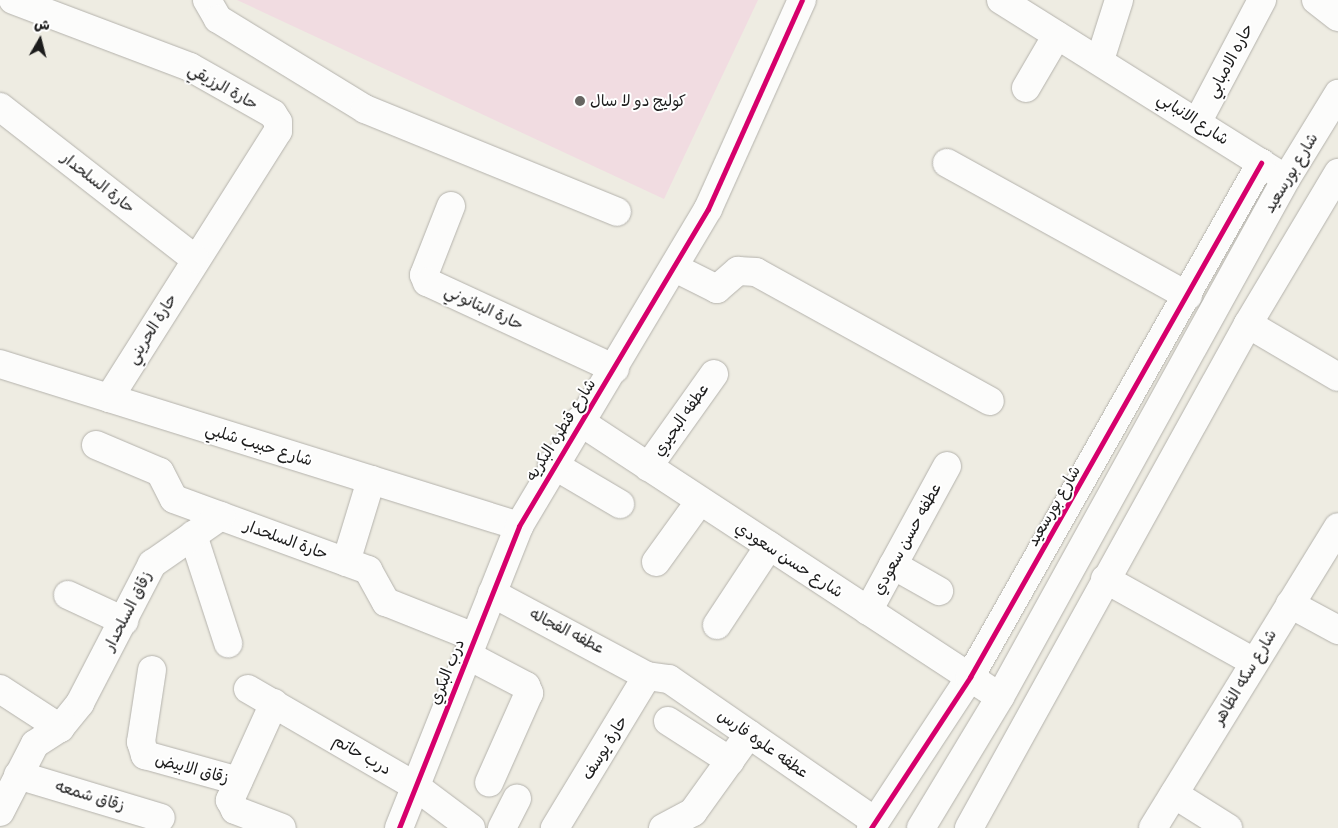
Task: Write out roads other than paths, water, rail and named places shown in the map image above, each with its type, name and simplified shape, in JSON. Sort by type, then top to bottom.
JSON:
[{"type":"street","name":"حارة الرزيقي","points":[[13,0],[190,67],[273,114],[278,131],[195,259]]},
{"type":"street","points":[[207,0],[218,19],[364,109],[617,212]]},
{"type":"street","name":"شارع قنطره البكريه","points":[[518,526],[552,464],[614,369],[708,209],[802,0]]},
{"type":"street","name":"شارع الانبابي","points":[[1001,0],[1100,60],[1286,179]]},
{"type":"street","points":[[1100,60],[1119,0]]},
{"type":"street","name":"حاره الامبابي","points":[[1198,122],[1262,0]]},
{"type":"street","points":[[1316,0],[1338,17]]},
{"type":"street","points":[[1026,88],[1058,35]]},
{"type":"street","name":"شارع بورسعيد","points":[[922,828],[1000,697],[1286,179],[1338,94]]},
{"type":"street","name":"حارة السلحدار","points":[[0,107],[195,259]]},
{"type":"street","name":"شارع بورسعيد","points":[[873,825],[970,677],[1188,296],[1261,162]]},
{"type":"street","points":[[947,163],[1188,296]]},
{"type":"street","points":[[969,828],[1105,579],[1248,324],[1338,173]]},
{"type":"street","name":"حارة البتانوني","points":[[452,206],[424,275],[427,282],[614,369]]},
{"type":"street","name":"حارة الحريني","points":[[109,398],[195,259]]},
{"type":"street","points":[[675,268],[716,289],[738,271],[756,272],[990,401]]},
{"type":"street","points":[[1248,324],[1338,377]]},
{"type":"street","name":"شارع حبيب شلبي","points":[[0,364],[518,526]]},
{"type":"street","name":"عطفه البحيري","points":[[648,467],[714,374]]},
{"type":"street","name":"شارع حسن سعودي","points":[[579,421],[1000,697]]},
{"type":"street","name":"حارة السلحدار","points":[[96,445],[160,472],[174,499],[368,570],[380,595],[394,607],[470,646],[526,686],[529,693],[490,783]]},
{"type":"street","points":[[552,464],[620,504]]},
{"type":"street","name":"عطفه حسن سعودي","points":[[868,611],[947,466]]},
{"type":"street","points":[[346,562],[371,480]]},
{"type":"street","points":[[656,562],[700,501]]},
{"type":"street","name":"زقاق السلحدار","points":[[0,812],[35,744],[60,728],[80,703],[152,564],[221,516]]},
{"type":"street","name":"درب البكري","points":[[399,828],[518,526]]},
{"type":"street","name":"شارع سكه الظاهر","points":[[1153,828],[1338,528]]},
{"type":"street","points":[[193,535],[228,643]]},
{"type":"street","points":[[718,624],[769,546]]},
{"type":"street","points":[[893,565],[939,591]]},
{"type":"street","points":[[1105,579],[1254,662]]},
{"type":"street","name":"عطفه الفجاله","points":[[492,593],[644,673]]},
{"type":"street","points":[[68,594],[124,621]]},
{"type":"street","points":[[1290,604],[1338,630]]},
{"type":"street","name":"زقاق الابيض","points":[[152,670],[141,742],[145,755],[238,781]]},
{"type":"street","name":"عطفه علوه فارس","points":[[644,673],[669,679],[749,734],[873,825]]},
{"type":"street","name":"حارة يوسف","points":[[555,828],[644,673]]},
{"type":"street","name":"درب حاتم","points":[[248,689],[415,786],[471,828]]},
{"type":"street","points":[[0,690],[60,728]]},
{"type":"street","points":[[274,703],[238,781],[230,806],[282,828]]},
{"type":"street","points":[[668,721],[730,762]]},
{"type":"street","points":[[663,828],[693,812],[749,734]]},
{"type":"street","name":"زقاق شمعه","points":[[18,775],[161,818]]},
{"type":"street","points":[[1174,794],[1228,828]]},
{"type":"street","points":[[502,828],[517,799]]},
{"type":"place","name":"كوليج دو لا سال","points":[[580,101]]}]
